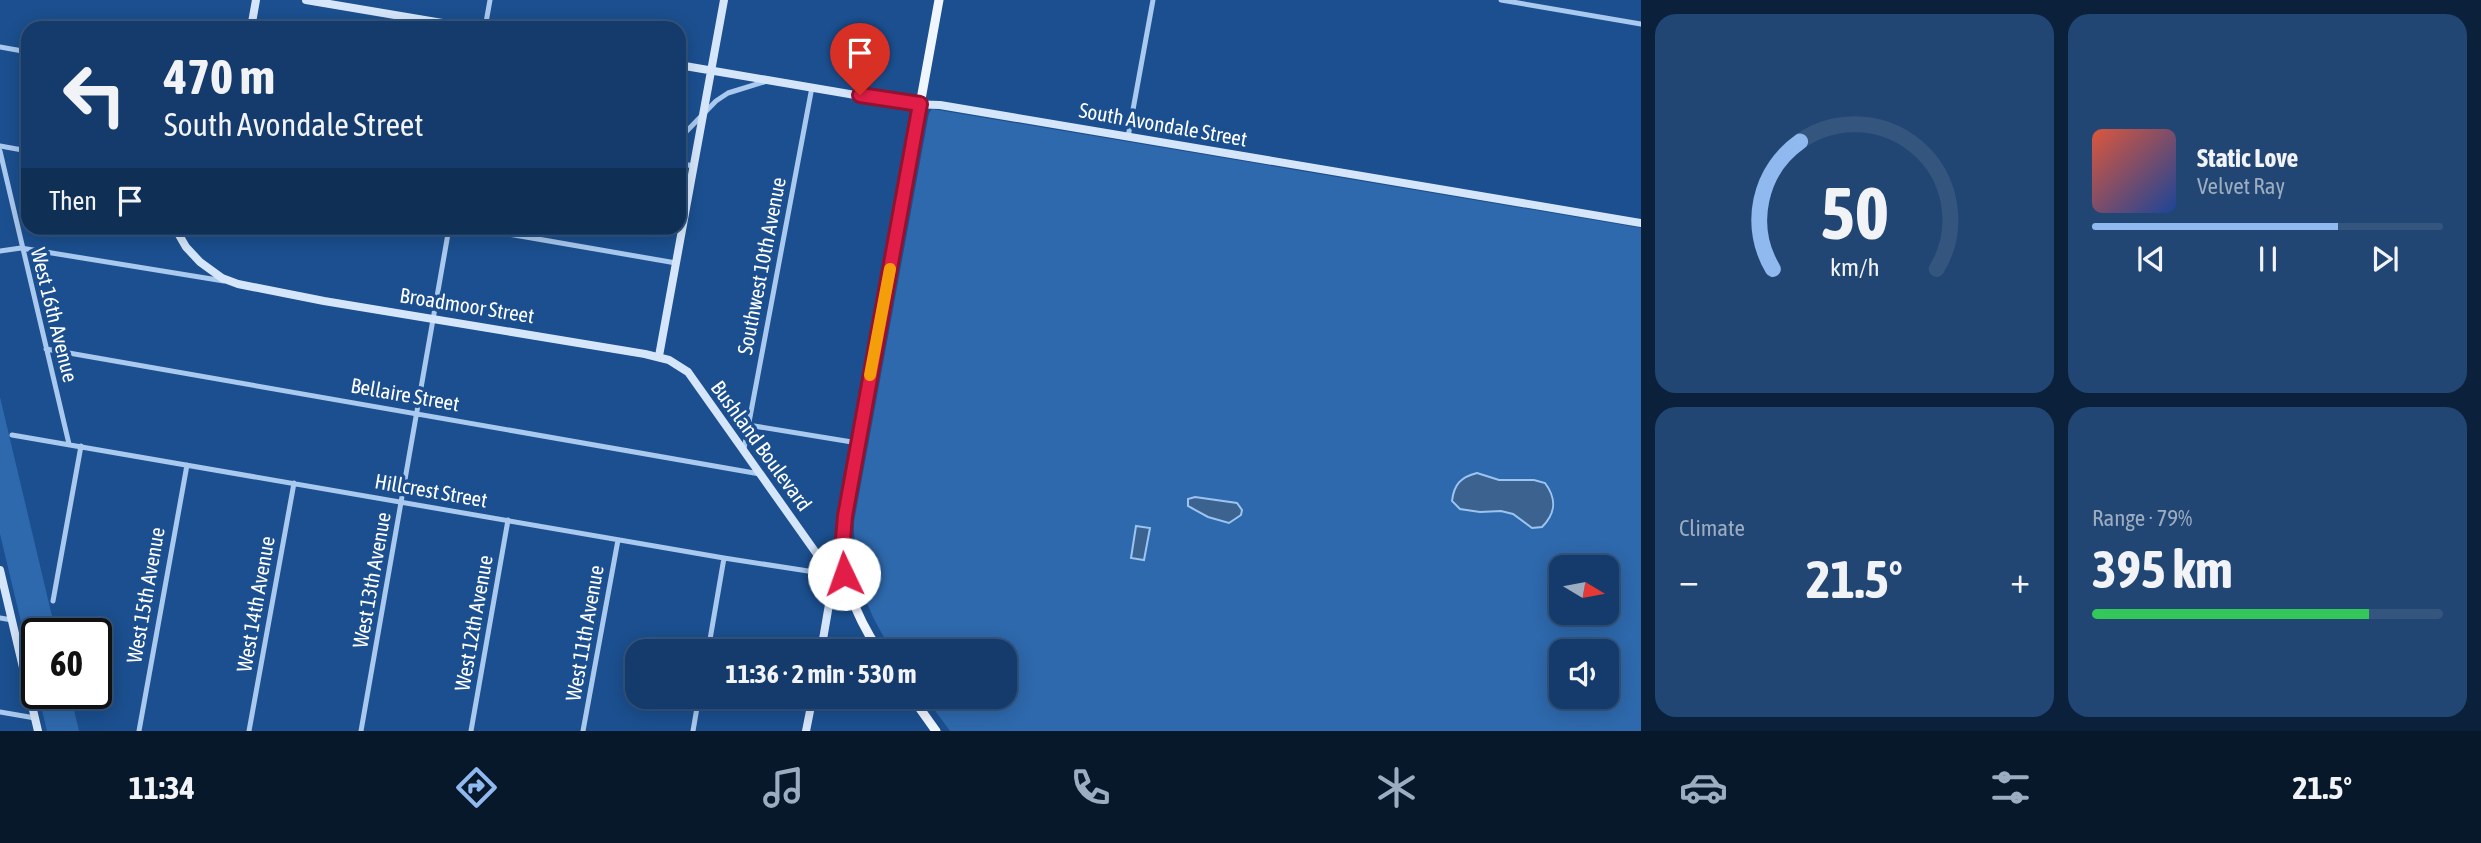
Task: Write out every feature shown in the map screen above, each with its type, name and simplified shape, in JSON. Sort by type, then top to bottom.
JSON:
[{"type":"main road","points":[[836,574],[939,0]]},
{"type":"main road","name":"Bushland Boulevard","points":[[836,574],[872,639]]},
{"type":"main road","points":[[920,709],[936,731]]},
{"type":"street","points":[[252,21],[256,0]]},
{"type":"street","points":[[306,0],[430,21]]},
{"type":"street","points":[[486,21],[490,0]]},
{"type":"street","points":[[686,206],[724,0]]},
{"type":"street","points":[[1128,137],[1153,0]]},
{"type":"street","points":[[1501,0],[1641,24]]},
{"type":"street","points":[[0,47],[21,51]]},
{"type":"street","name":"South Avondale Street","points":[[686,66],[1641,223]]},
{"type":"street","points":[[686,133],[728,93],[771,80]]},
{"type":"street","name":"Southwest 10th Avenue","points":[[743,451],[812,87]]},
{"type":"street","points":[[0,149],[21,150]]},
{"type":"street","name":"West 16th Avenue","points":[[0,149],[69,444]]},
{"type":"street","points":[[686,164],[693,166]]},
{"type":"street","name":"Broadmoor Street","points":[[180,235],[193,255],[222,278],[238,284]]},
{"type":"street","name":"West 13th Avenue","points":[[361,731],[448,235]]},
{"type":"street","points":[[514,235],[676,263]]},
{"type":"street","points":[[659,356],[681,235]]},
{"type":"street","name":"Broadmoor Street","points":[[0,251],[21,248],[659,356],[688,372]]},
{"type":"street","name":"Bellaire Street","points":[[46,349],[760,474]]},
{"type":"street","name":"Bushland Boulevard","points":[[688,372],[818,555],[836,574]]},
{"type":"street","points":[[748,425],[858,443]]},
{"type":"street","name":"Hillcrest Street","points":[[12,435],[724,558],[836,574]]},
{"type":"street","points":[[53,601],[81,446]]},
{"type":"street","name":"West 15th Avenue","points":[[139,731],[187,465]]},
{"type":"street","name":"West 14th Avenue","points":[[249,731],[294,483]]},
{"type":"street","name":"West 12th Avenue","points":[[471,731],[508,520]]},
{"type":"street","name":"West 11th Avenue","points":[[583,731],[618,540]]},
{"type":"street","points":[[818,555],[830,562],[840,555]]},
{"type":"street","points":[[710,639],[724,558]]},
{"type":"street","points":[[0,570],[38,731]]},
{"type":"street","points":[[823,639],[836,574]]},
{"type":"street","points":[[830,601],[839,593],[852,602]]},
{"type":"street","points":[[0,618],[12,620]]},
{"type":"street","points":[[693,731],[697,709]]},
{"type":"street","points":[[806,731],[810,709]]},
{"type":"street","points":[[0,712],[35,718]]},
{"type":"shaded area","points":[[932,109],[1641,228],[1641,731],[950,731],[934,709],[1017,709],[1017,639],[886,639],[863,590],[856,558],[854,522],[929,113]]},
{"type":"shaded area","points":[[0,397],[52,618],[21,618],[21,622],[0,534]]},
{"type":"shaded area","points":[[1477,473],[1499,480],[1534,480],[1545,483],[1553,500],[1550,516],[1542,527],[1532,528],[1513,514],[1460,509],[1452,501],[1454,490],[1463,479]]},
{"type":"shaded area","points":[[1195,497],[1237,503],[1242,510],[1241,515],[1229,523],[1208,517],[1188,506],[1188,499]]},
{"type":"shaded area","points":[[1136,526],[1150,528],[1144,560],[1131,558]]},
{"type":"shaded area","points":[[42,709],[74,709],[79,731],[47,731]]},
{"type":"slow traffic","points":[[870,375],[890,269]]},
{"type":"route","points":[[844,574],[842,551],[845,516],[920,104],[860,95]]}]
